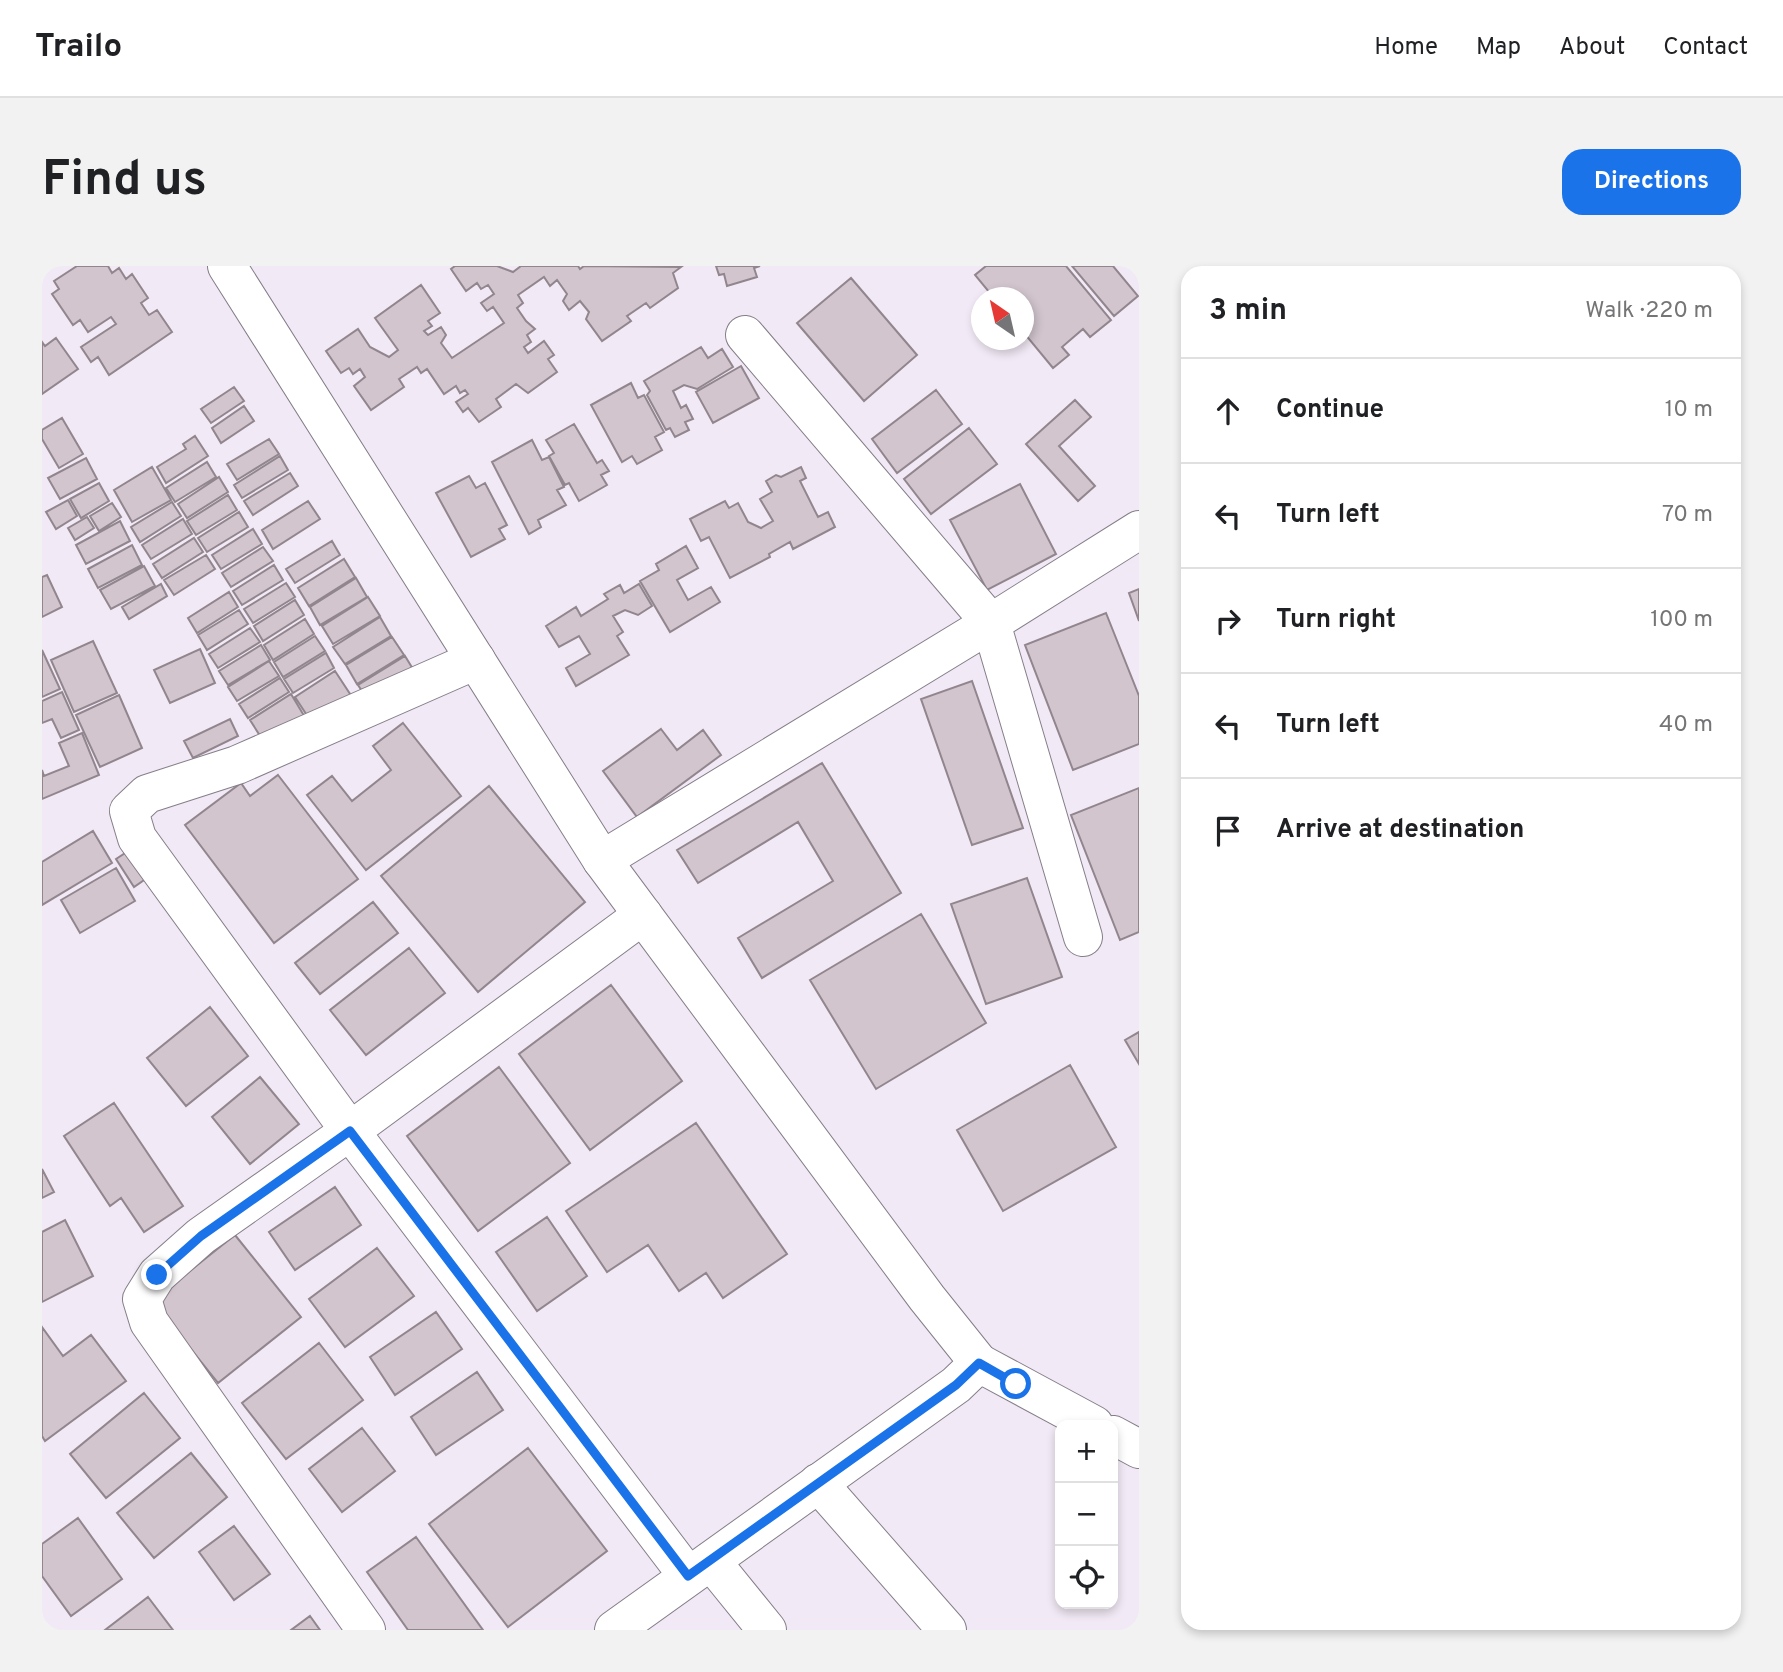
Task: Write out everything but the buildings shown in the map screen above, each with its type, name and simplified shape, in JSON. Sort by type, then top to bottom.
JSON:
[{"type":"street","points":[[227,266],[602,860],[927,1298],[979,1363],[1085,1420]]},
{"type":"street","points":[[745,335],[991,623],[1083,937]]},
{"type":"street","points":[[602,860],[1139,530]]},
{"type":"street","points":[[475,660],[237,765],[147,794],[129,811],[137,838],[350,1131],[699,1568],[768,1630]]},
{"type":"street","points":[[366,1630],[149,1322],[142,1299],[157,1275],[201,1236],[350,1131],[643,915]]},
{"type":"street","points":[[614,1630],[956,1385],[979,1363]]},
{"type":"street","points":[[1118,1438],[1139,1449]]},
{"type":"street","points":[[818,1483],[947,1630]]},
{"type":"route","points":[[157,1275],[201,1236],[350,1131],[688,1576],[956,1385],[979,1363],[1016,1384]]}]
